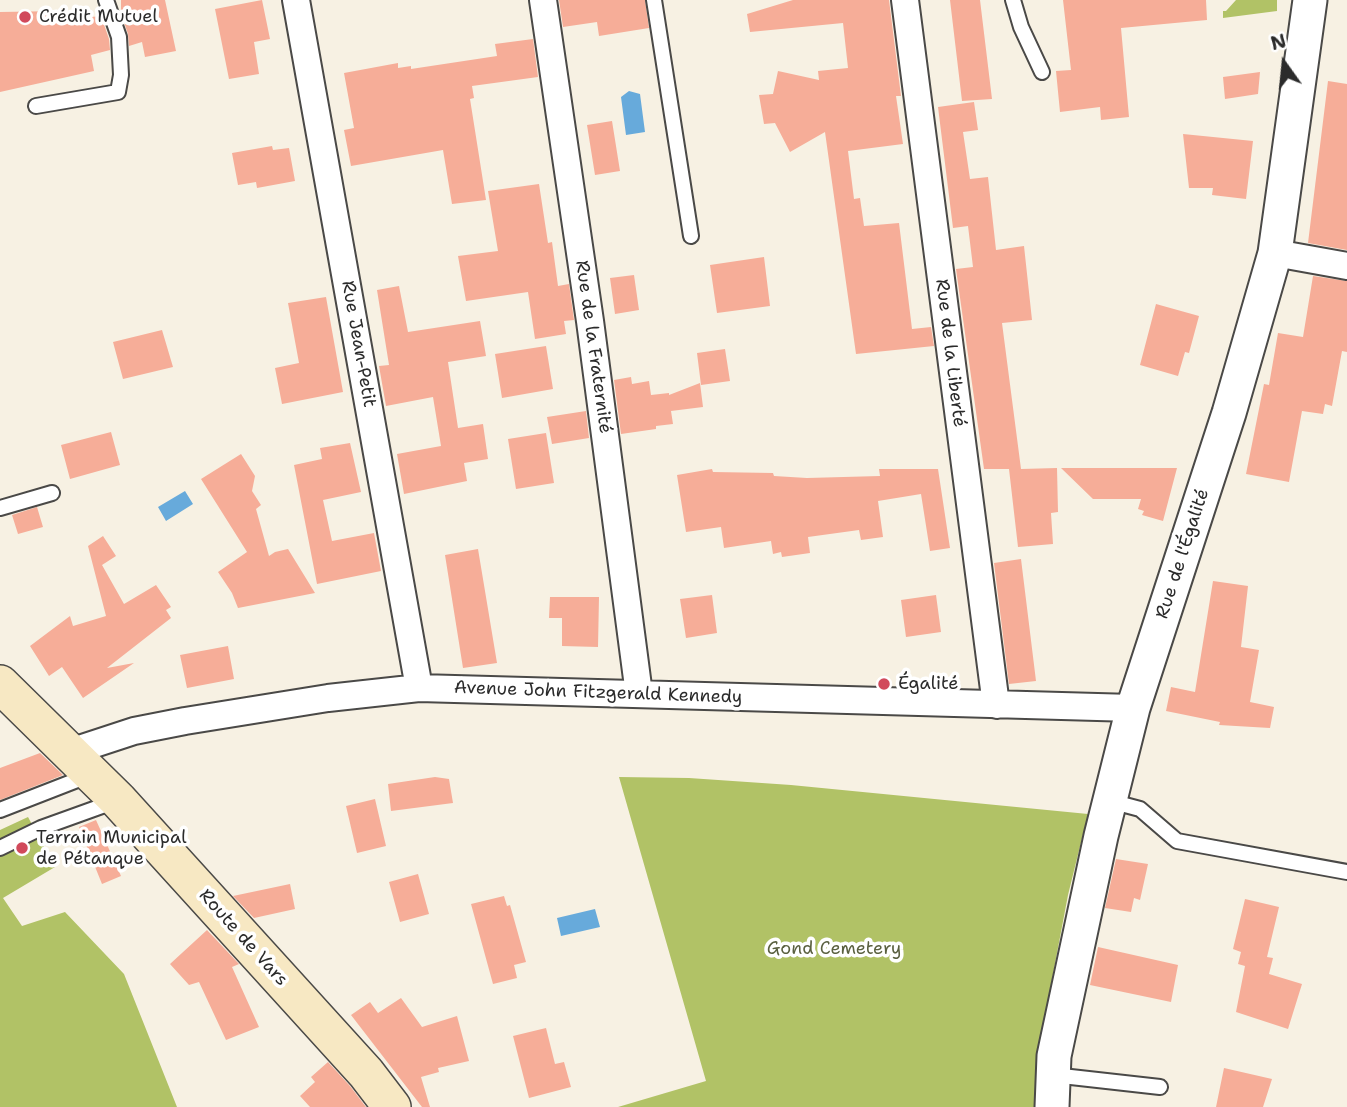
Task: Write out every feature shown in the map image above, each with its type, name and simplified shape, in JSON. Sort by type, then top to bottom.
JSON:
[{"type":"main road","name":"Route de Vars","points":[[0,684],[118,800],[366,1073],[392,1107]]},
{"type":"street","name":"Rue Jean-Petit","points":[[296,0],[419,688]]},
{"type":"street","name":"Rue de la Fraternité","points":[[543,0],[590,321],[639,694]]},
{"type":"street","name":"Rue de la Liberté","points":[[905,0],[996,705]]},
{"type":"street","name":"Rue de l'Égalité","points":[[1053,1091],[1054,1056],[1133,708],[1229,413],[1275,253],[1310,0]]},
{"type":"street","points":[[1275,253],[1347,266]]},
{"type":"street","name":"Avenue John Fitzgerald Kennedy","points":[[81,763],[134,731],[328,698],[419,688],[1133,708]]},
{"type":"lane","points":[[36,106],[118,92],[121,75],[119,37],[106,0]]},
{"type":"lane","points":[[654,0],[691,236]]},
{"type":"lane","points":[[1013,0],[1021,27],[1042,72]]},
{"type":"lane","points":[[0,508],[52,493]]},
{"type":"lane","points":[[0,810],[81,763]]},
{"type":"lane","points":[[0,848],[41,828],[118,800]]},
{"type":"lane","points":[[1110,801],[1140,809],[1177,841],[1347,872]]},
{"type":"lane","points":[[1053,1091],[1160,1087]]},
{"type":"green space","points":[[1236,0],[1277,0],[1277,11],[1223,18],[1223,11]]},
{"type":"green space","name":"Gond Cemetery","points":[[619,777],[689,778],[791,785],[1088,814],[1068,895],[1046,1011],[1036,1107],[618,1107],[706,1081]]},
{"type":"green space","points":[[28,817],[55,867],[3,898],[22,926],[65,912],[124,974],[177,1107],[0,1107],[0,830]]},
{"type":"water","points":[[629,91],[640,94],[645,132],[626,135],[621,97]]},
{"type":"water","points":[[185,491],[193,504],[166,521],[158,507]]},
{"type":"water","points":[[595,909],[600,927],[561,936],[557,918]]},
{"type":"building","points":[[121,0],[165,0],[176,51],[145,57],[142,42],[129,46],[121,13]]},
{"type":"building","points":[[262,0],[270,39],[254,42],[259,74],[229,79],[215,9]]},
{"type":"building","points":[[559,0],[645,0],[649,28],[599,36],[597,22],[563,27]]},
{"type":"building","points":[[793,0],[889,0],[901,96],[896,96],[903,144],[848,151],[854,199],[860,198],[864,226],[899,223],[912,329],[931,327],[934,346],[856,354],[825,132],[790,152],[775,123],[764,124],[759,95],[773,94],[778,71],[819,80],[818,71],[848,68],[843,23],[750,32],[747,14]]},
{"type":"building","points":[[950,0],[980,0],[992,99],[962,101]]},
{"type":"building","points":[[1063,0],[1206,0],[1207,20],[1121,28],[1129,117],[1101,120],[1100,107],[1060,112],[1056,71],[1071,70]]},
{"type":"building","points":[[59,11],[62,20],[101,16],[110,50],[91,55],[94,71],[0,92],[0,12]]},
{"type":"building","points":[[533,39],[538,77],[472,86],[474,98],[470,99],[486,200],[452,204],[443,150],[351,166],[344,130],[354,128],[344,73],[398,63],[398,68],[411,66],[411,69],[497,56],[495,44]]},
{"type":"building","points":[[1260,72],[1258,94],[1225,99],[1223,77]]},
{"type":"building","points":[[1328,81],[1347,84],[1347,250],[1308,243]]},
{"type":"building","points":[[974,102],[978,130],[963,132],[970,179],[988,177],[996,250],[1024,246],[1032,320],[1002,323],[1021,469],[1057,468],[1058,512],[1051,513],[1053,544],[1018,547],[1009,469],[984,469],[956,269],[973,267],[968,226],[953,228],[938,107]]},
{"type":"building","points":[[612,121],[620,171],[595,175],[587,125]]},
{"type":"building","points":[[1183,134],[1253,141],[1246,199],[1212,195],[1213,188],[1189,188]]},
{"type":"building","points":[[272,146],[273,150],[289,148],[295,181],[257,188],[256,182],[238,185],[232,153]]},
{"type":"building","points":[[539,184],[548,243],[552,242],[558,286],[569,284],[574,320],[564,321],[566,334],[535,339],[528,292],[466,301],[458,256],[498,251],[488,191]]},
{"type":"building","points":[[764,257],[770,306],[717,313],[710,265]]},
{"type":"building","points":[[634,275],[639,310],[615,314],[610,278]]},
{"type":"building","points":[[1313,276],[1347,281],[1347,352],[1342,351],[1332,406],[1325,404],[1323,414],[1302,411],[1289,482],[1246,474],[1264,384],[1269,385],[1278,333],[1303,337]]},
{"type":"building","points":[[399,286],[408,332],[480,321],[486,356],[448,362],[458,428],[483,424],[488,459],[464,463],[467,481],[404,494],[397,454],[441,446],[433,397],[386,406],[379,366],[389,365],[377,290]]},
{"type":"building","points":[[326,297],[343,392],[282,404],[275,368],[299,363],[288,303]]},
{"type":"building","points":[[1156,304],[1199,316],[1189,353],[1185,352],[1178,376],[1140,365]]},
{"type":"building","points":[[162,330],[173,367],[123,379],[113,342]]},
{"type":"building","points":[[546,346],[553,389],[502,398],[495,354]]},
{"type":"building","points":[[725,349],[730,381],[701,385],[697,353]]},
{"type":"building","points":[[631,377],[632,384],[649,381],[651,395],[669,395],[700,383],[703,407],[671,411],[673,424],[621,434],[614,380]]},
{"type":"building","points":[[586,411],[589,438],[552,444],[547,417]]},
{"type":"building","points":[[111,432],[120,465],[70,479],[61,445]]},
{"type":"building","points":[[546,433],[554,483],[516,489],[508,439]]},
{"type":"building","points":[[350,443],[361,492],[323,500],[332,541],[374,533],[381,571],[317,584],[294,465],[322,459],[320,448]]},
{"type":"building","points":[[241,454],[255,476],[252,491],[261,505],[256,509],[269,556],[288,549],[315,593],[238,608],[218,572],[247,552],[201,479]]},
{"type":"building","points":[[1061,468],[1177,468],[1163,521],[1142,515],[1144,511],[1138,509],[1141,499],[1093,499]]},
{"type":"building","points":[[712,469],[713,472],[773,473],[774,476],[807,478],[880,476],[879,469],[938,469],[950,548],[930,551],[921,494],[878,501],[883,537],[861,540],[859,530],[808,537],[810,553],[782,557],[781,552],[773,554],[771,541],[724,548],[721,527],[686,532],[677,475]]},
{"type":"building","points":[[37,507],[43,527],[18,534],[12,515]]},
{"type":"building","points":[[103,536],[116,556],[102,565],[124,604],[156,585],[171,607],[166,610],[171,618],[107,668],[134,663],[83,698],[62,667],[49,676],[30,646],[70,616],[73,626],[106,616],[88,546]]},
{"type":"building","points":[[478,549],[497,663],[463,668],[445,555]]},
{"type":"building","points":[[1021,559],[1036,681],[1009,684],[994,563]]},
{"type":"building","points":[[1213,581],[1248,586],[1241,647],[1259,650],[1250,702],[1274,707],[1270,728],[1219,725],[1220,722],[1166,711],[1171,687],[1195,692]]},
{"type":"building","points":[[712,595],[717,633],[686,638],[680,599]]},
{"type":"building","points":[[936,595],[941,632],[906,637],[901,600]]},
{"type":"building","points":[[550,597],[599,597],[598,647],[562,646],[562,618],[549,618]]},
{"type":"building","points":[[228,646],[234,679],[187,688],[180,655]]},
{"type":"building","points":[[40,753],[63,775],[0,800],[0,768]]},
{"type":"building","points":[[435,777],[449,779],[453,803],[391,811],[388,784]]},
{"type":"building","points":[[375,799],[386,846],[357,853],[346,806]]},
{"type":"building","points":[[96,820],[121,876],[102,884],[79,827]]},
{"type":"building","points":[[1116,859],[1148,864],[1140,900],[1134,898],[1131,912],[1105,908]]},
{"type":"building","points":[[418,874],[429,914],[400,922],[389,882]]},
{"type":"building","points":[[290,884],[295,909],[254,918],[233,896]]},
{"type":"building","points":[[504,896],[507,906],[510,905],[526,962],[514,965],[517,978],[493,984],[471,904]]},
{"type":"building","points":[[1245,899],[1279,907],[1267,957],[1273,958],[1269,974],[1302,984],[1288,1029],[1236,1012],[1245,966],[1238,964],[1241,952],[1233,949]]},
{"type":"building","points":[[207,930],[239,964],[232,967],[259,1027],[226,1040],[199,982],[189,985],[170,964]]},
{"type":"building","points":[[1098,947],[1178,965],[1171,1002],[1090,985]]},
{"type":"building","points":[[401,998],[422,1027],[457,1016],[469,1061],[438,1068],[439,1072],[421,1077],[430,1107],[422,1107],[351,1015],[370,1002],[378,1013]]},
{"type":"building","points":[[546,1028],[555,1064],[564,1062],[571,1087],[529,1098],[513,1036]]},
{"type":"building","points":[[328,1062],[366,1107],[310,1107],[300,1096],[315,1082],[311,1077]]},
{"type":"building","points":[[1224,1068],[1272,1079],[1263,1107],[1216,1107]]},
{"type":"place","name":"Crédit Mutuel","points":[[25,17]]},
{"type":"place","name":"Égalité","points":[[884,684]]},
{"type":"place","name":"Terrain Municipal de Pétanque","points":[[22,848]]}]
